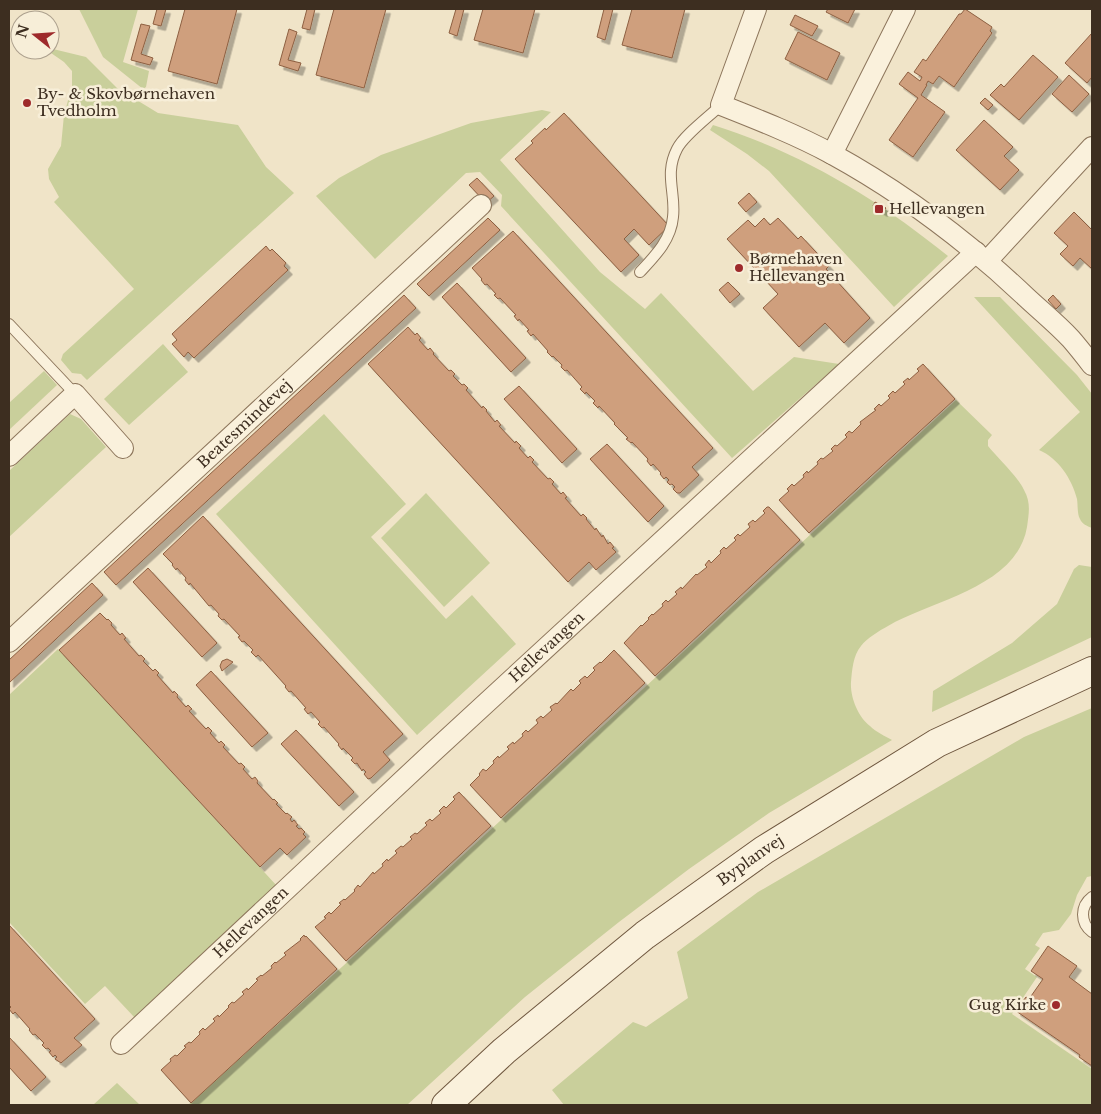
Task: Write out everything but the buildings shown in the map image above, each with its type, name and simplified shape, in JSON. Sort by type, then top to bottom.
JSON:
[{"type":"street","points":[[756,9],[721,106],[778,128],[832,154],[879,182],[933,218],[981,256],[1071,339],[1092,365]]},
{"type":"street","points":[[832,154],[905,9]]},
{"type":"street","name":"Hellevangen","points":[[121,1044],[481,708],[981,256],[1092,146]]},
{"type":"street","name":"Beatesmindevej","points":[[9,642],[481,205]]},
{"type":"street","points":[[9,456],[75,394],[123,448]]},
{"type":"street","name":"Byplanvej","points":[[446,1105],[504,1051],[645,935],[764,850],[938,743],[1092,671]]},
{"type":"lane","points":[[640,272],[658,254],[668,235],[673,216],[672,163],[678,147],[721,106]]},
{"type":"lane","points":[[9,324],[75,394]]},
{"type":"lane","points":[[1092,897],[1086,904],[1083,914],[1085,925],[1092,932]]},
{"type":"green space","points":[[79,9],[138,9],[123,62],[149,71],[146,87],[143,89],[103,57]]},
{"type":"green space","points":[[60,51],[86,57],[117,88],[158,113],[238,125],[266,167],[294,193],[87,380],[81,374],[72,373],[61,360],[63,354],[134,289],[54,202],[59,197],[49,179],[48,169],[61,146],[64,115],[72,86],[72,71],[60,59]]},
{"type":"green space","points":[[542,110],[551,112],[500,160],[600,272],[645,309],[661,293],[753,391],[794,357],[839,364],[732,458],[501,206],[502,195],[480,172],[466,173],[375,259],[316,196],[339,178],[381,155],[471,123]]},
{"type":"green space","points":[[713,125],[777,149],[837,179],[894,215],[948,256],[894,307],[769,171],[710,130]]},
{"type":"green space","points":[[974,297],[1000,297],[1077,375],[1092,394],[1092,528],[1083,524],[1080,519],[1075,491],[1068,477],[1052,458],[1039,450],[1080,412]]},
{"type":"green space","points":[[163,344],[188,372],[129,425],[104,399]]},
{"type":"green space","points":[[44,371],[57,385],[9,430],[9,403]]},
{"type":"green space","points":[[956,400],[992,435],[988,440],[988,446],[1021,485],[1029,503],[1027,527],[1020,547],[1007,564],[990,578],[971,589],[906,617],[877,632],[858,650],[853,663],[851,682],[856,706],[866,722],[892,740],[769,813],[689,869],[525,997],[407,1105],[188,1105],[343,966]]},
{"type":"green space","points":[[70,414],[81,419],[106,447],[9,537],[9,471]]},
{"type":"green space","points":[[324,414],[406,504],[371,537],[446,619],[472,595],[516,644],[417,735],[216,514]]},
{"type":"green space","points":[[426,493],[490,563],[444,607],[381,538]]},
{"type":"green space","points":[[1079,565],[1092,567],[1092,637],[932,712],[933,691],[1012,643],[1057,604],[1074,569]]},
{"type":"green space","points":[[58,649],[277,886],[135,1018],[105,986],[85,1004],[9,922],[9,695]]},
{"type":"green space","points":[[1092,708],[1092,876],[1087,877],[1077,895],[1071,914],[1059,930],[1043,933],[1035,945],[1040,948],[1025,969],[1037,977],[1012,1014],[1092,1069],[1092,1105],[564,1105],[552,1090],[633,1022],[646,1027],[688,998],[677,952],[758,892],[1024,737]]},
{"type":"green space","points":[[117,1083],[140,1105],[93,1105]]},
{"type":"place","name":"By- & Skovbørnehaven Tvedholm","points":[[27,103]]},
{"type":"place","name":"Hellevangen","points":[[879,209]]},
{"type":"place","name":"Børnehaven Hellevangen","points":[[739,268]]},
{"type":"place","name":"Gug Kirke","points":[[1056,1005]]}]
